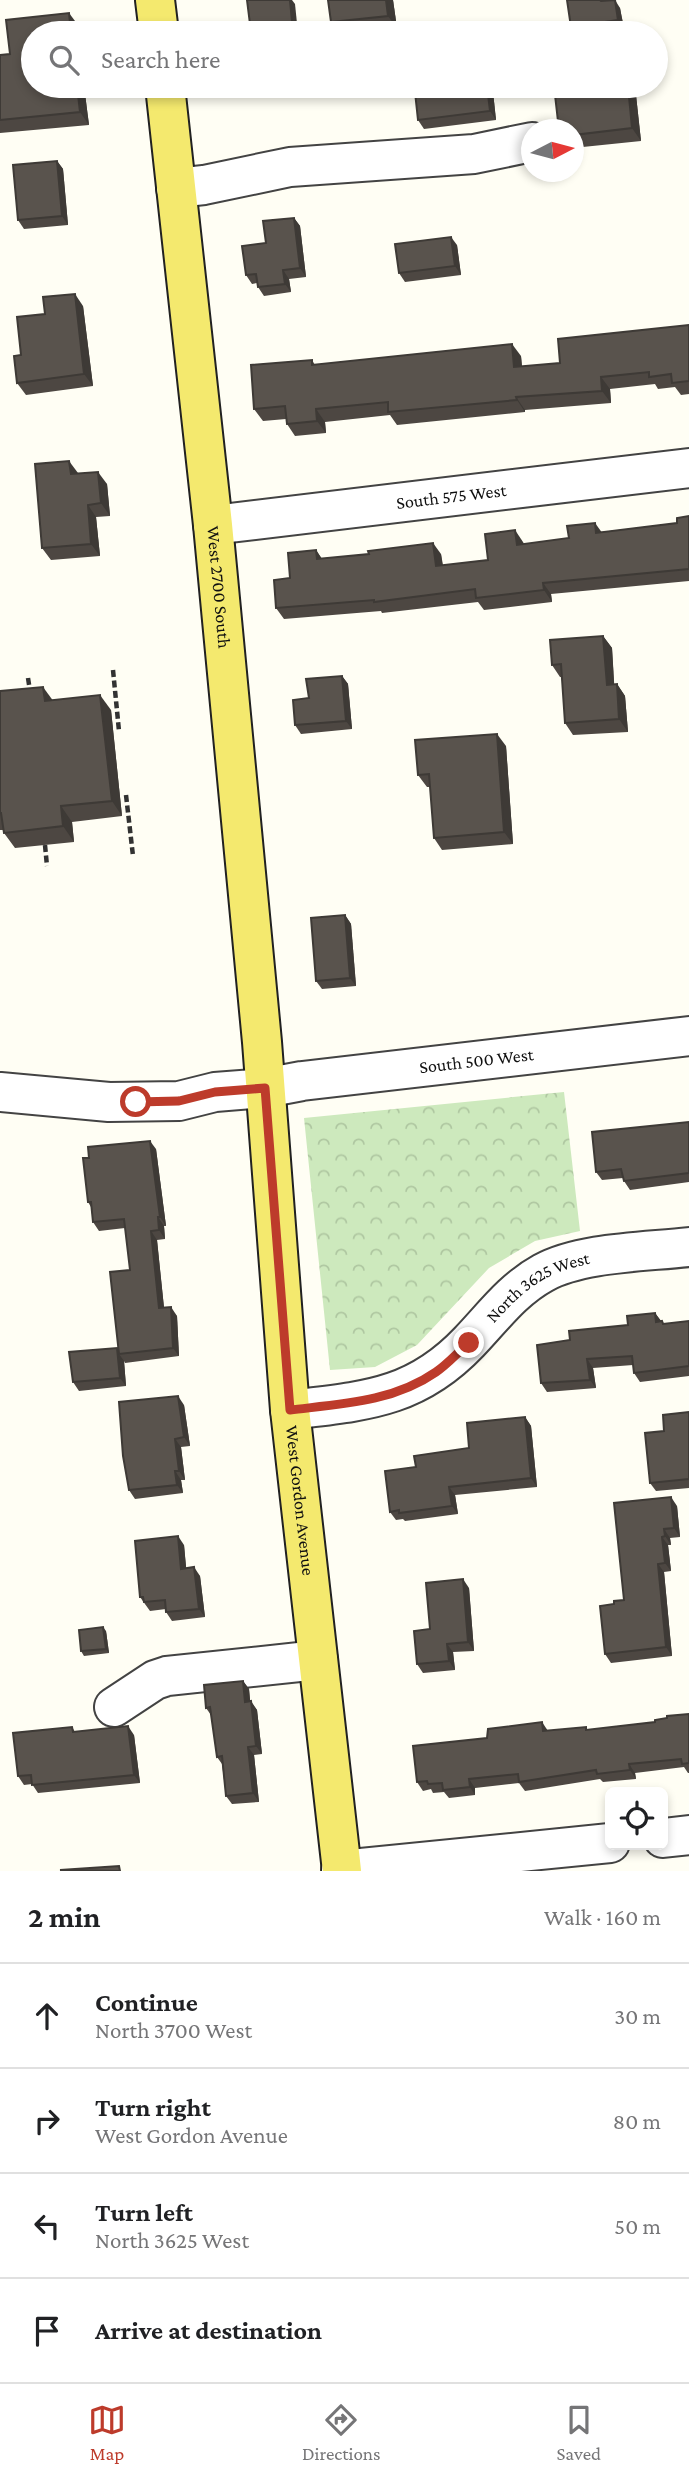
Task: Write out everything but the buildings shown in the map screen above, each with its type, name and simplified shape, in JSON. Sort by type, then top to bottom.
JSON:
[{"type":"main road","points":[[156,0],[158,21]]},
{"type":"main road","name":"West 2700 South","points":[[166,98],[213,525],[265,1088]]},
{"type":"main road","name":"West Gordon Avenue","points":[[265,1088],[290,1410],[342,1870]]},
{"type":"street","points":[[176,188],[204,185],[290,167],[474,154],[521,144]]},
{"type":"street","name":"South 575 West","points":[[213,525],[689,468]]},
{"type":"street","name":"South 500 West","points":[[0,1092],[136,1102],[179,1101],[215,1092],[689,1036]]},
{"type":"street","name":"North 3625 West","points":[[290,1410],[371,1400],[410,1387],[438,1371],[469,1343],[508,1298],[544,1273],[578,1260],[689,1247]]},
{"type":"street","points":[[114,1707],[155,1680],[167,1676],[318,1660]]},
{"type":"street","points":[[668,1837],[689,1835]]},
{"type":"street","points":[[342,1870],[605,1844]]},
{"type":"street","points":[[620,1850],[622,1871]]},
{"type":"path","points":[[113,670],[119,731]]},
{"type":"path","points":[[28,678],[31,705]]},
{"type":"path","points":[[126,795],[133,856]]},
{"type":"path","points":[[45,845],[47,866]]},
{"type":"green space","points":[[564,1092],[580,1231],[535,1241],[489,1268],[417,1345],[375,1367],[330,1370],[304,1118]]},
{"type":"route","points":[[136,1102],[179,1101],[215,1092],[265,1088],[290,1410],[371,1400],[410,1387],[438,1371],[469,1343]]}]
